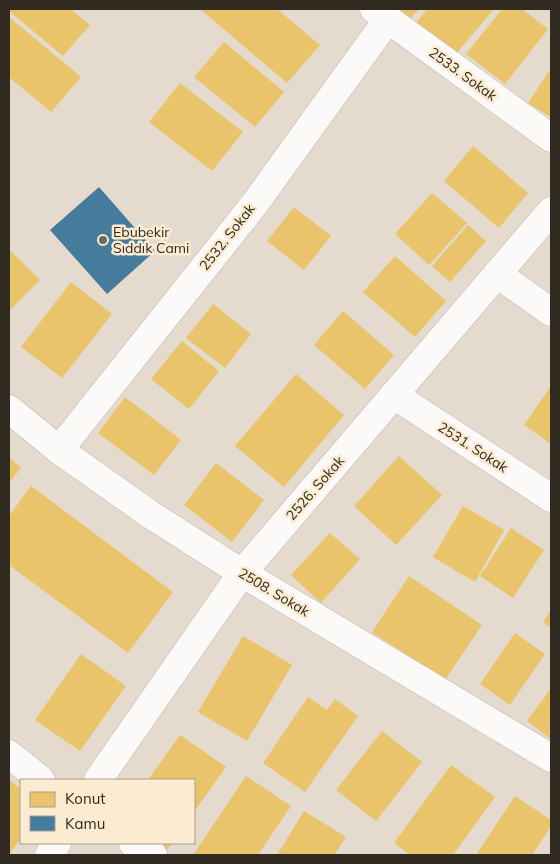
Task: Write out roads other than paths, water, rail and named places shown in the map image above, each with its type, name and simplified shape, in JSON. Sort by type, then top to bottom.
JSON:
[{"type":"street","name":"2533. Sokak","points":[[381,14],[551,138]]},
{"type":"street","name":"2532. Sokak","points":[[59,450],[253,206],[381,14]]},
{"type":"street","name":"2526. Sokak","points":[[99,779],[242,573],[551,210]]},
{"type":"street","points":[[497,274],[551,312]]},
{"type":"street","name":"2531. Sokak","points":[[394,395],[551,498]]},
{"type":"street","name":"2508. Sokak","points":[[9,409],[59,450],[151,515],[242,573],[551,758]]},
{"type":"street","points":[[9,754],[40,779]]},
{"type":"street","points":[[49,855],[56,844]]},
{"type":"street","points":[[135,844],[153,855]]},
{"type":"place","name":"Ebubekir Sıddık Cami","points":[[103,240]]}]
